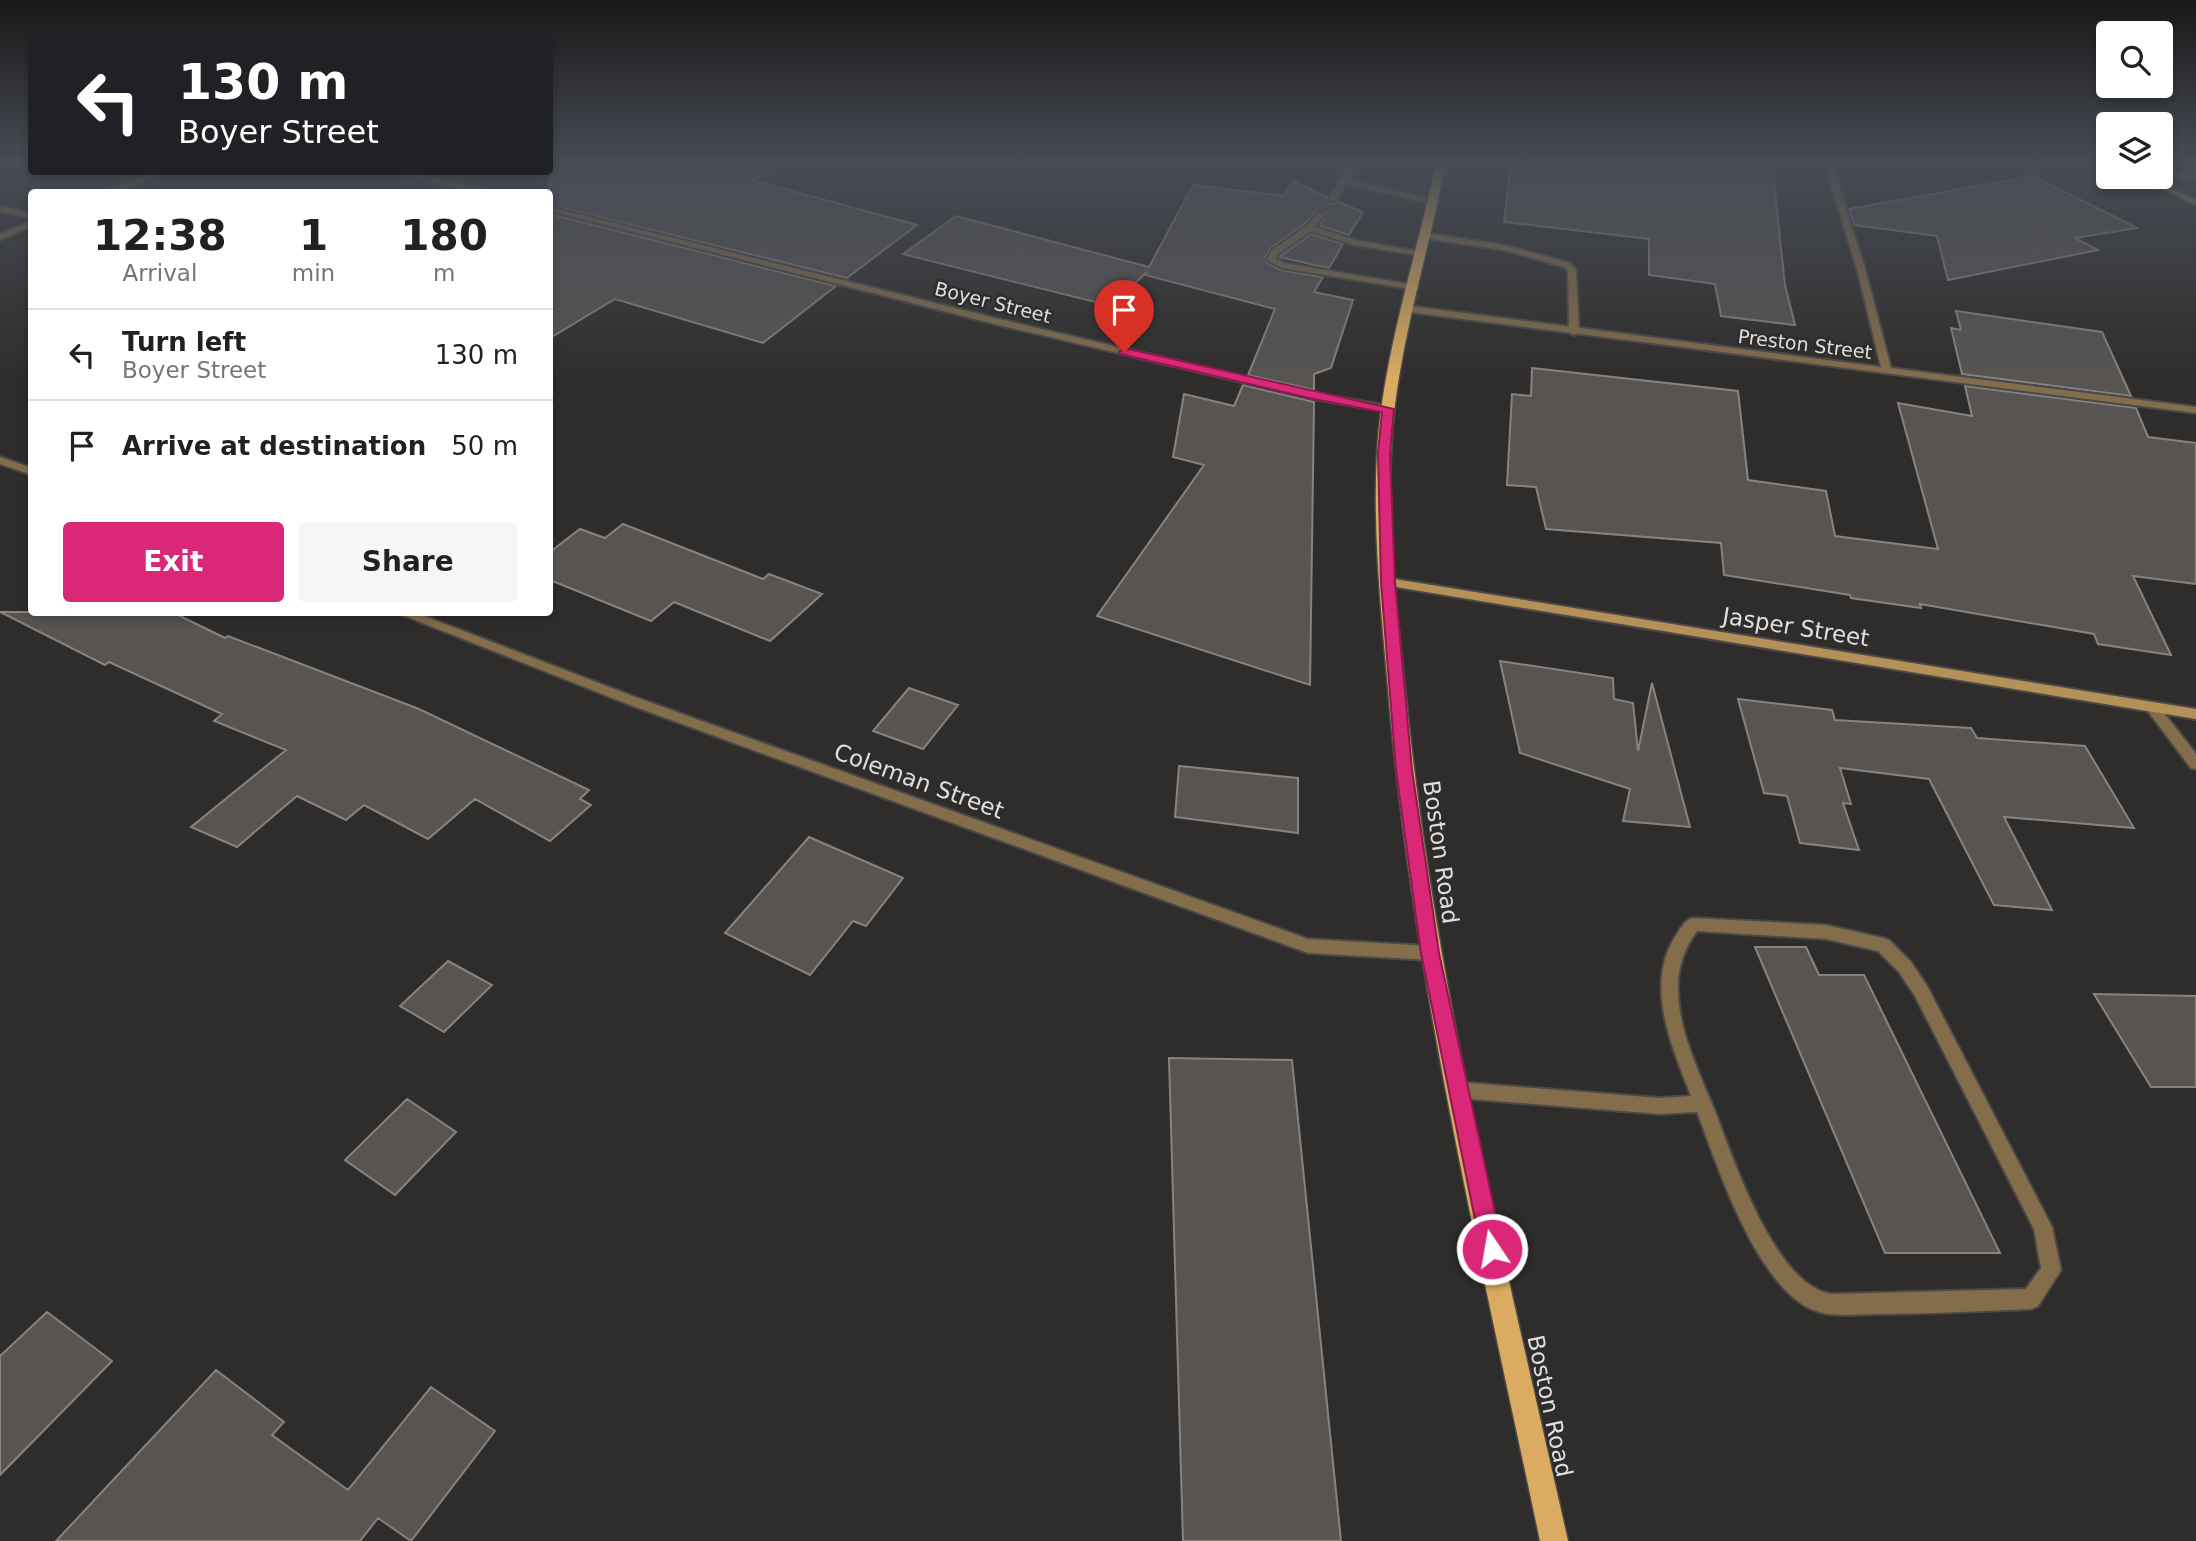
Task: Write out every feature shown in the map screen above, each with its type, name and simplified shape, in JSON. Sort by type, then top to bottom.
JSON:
[{"type":"main road","name":"Boston Road","points":[[1425,236],[1388,409],[1384,453],[1388,582],[1400,739],[1430,953],[1554,1541]]},
{"type":"main road","name":"Jasper Street","points":[[1388,582],[2196,714]]},
{"type":"street","name":"Boyer Street","points":[[653,235],[999,322],[1314,396],[1388,409]]},
{"type":"street","points":[[1300,235],[1275,252],[1271,259],[1282,265],[1414,288]]},
{"type":"street","points":[[1332,235],[1354,242],[1422,253]]},
{"type":"street","points":[[1850,235],[1887,371]]},
{"type":"street","points":[[1425,236],[1504,248],[1567,265],[1572,270],[1574,285],[1574,332]]},
{"type":"street","name":"Preston Street","points":[[1409,309],[2196,410]]},
{"type":"street","points":[[0,460],[28,470]]},
{"type":"street","name":"Coleman Street","points":[[411,616],[654,709],[1308,946],[1430,953]]},
{"type":"street","points":[[2152,707],[2196,764]]},
{"type":"street","points":[[1693,924],[1826,932],[1883,945],[1905,967],[1934,1016],[2043,1227],[2051,1270],[2031,1299],[1821,1304],[1785,1277],[1758,1236],[1703,1104],[1671,1018],[1672,966],[1683,935],[1693,924]]},
{"type":"street","points":[[1458,1090],[1660,1106],[1703,1104]]},
{"type":"building","points":[[553,235],[633,235],[836,286],[763,343],[615,299],[553,336]]},
{"type":"building","points":[[672,235],[904,235],[847,278]]},
{"type":"building","points":[[930,235],[1028,235],[1149,267],[1166,235],[1290,235],[1271,248],[1265,258],[1267,263],[1281,270],[1323,277],[1314,292],[1353,300],[1331,368],[1314,374],[1314,390],[1248,375],[1275,309],[1145,275],[1147,272],[1111,306],[903,254]]},
{"type":"building","points":[[1310,235],[1343,244],[1329,268],[1279,257]]},
{"type":"building","points":[[1614,235],[1780,235],[1785,285],[1795,325],[1721,316],[1715,284],[1649,275],[1649,239]]},
{"type":"building","points":[[1929,235],[2094,235],[2075,238],[2098,250],[1948,280],[1937,236]]},
{"type":"building","points":[[1956,311],[2102,332],[2131,396],[1962,374],[1951,328],[1961,330]]},
{"type":"building","points":[[1532,368],[1738,391],[1748,480],[1826,491],[1835,536],[1938,549],[1898,403],[1972,416],[1965,386],[2136,408],[2148,437],[2196,443],[2196,584],[2133,576],[2171,655],[2098,644],[2094,634],[1920,604],[1921,608],[1851,598],[1850,595],[1724,575],[1721,543],[1546,529],[1536,487],[1507,485],[1512,394],[1531,396]]},
{"type":"building","points":[[1243,385],[1314,402],[1310,685],[1097,616],[1204,465],[1173,457],[1184,394],[1234,406]]},
{"type":"building","points":[[623,524],[763,579],[769,574],[822,594],[770,641],[674,602],[651,621],[553,581],[553,550],[580,529],[605,538]]},
{"type":"building","points":[[0,612],[28,612],[28,616],[180,616],[225,638],[228,636],[419,709],[589,790],[580,799],[591,805],[550,841],[475,799],[428,839],[364,805],[346,820],[297,796],[237,847],[191,827],[286,750],[214,721],[222,714],[109,662],[105,665]]},
{"type":"building","points":[[1500,661],[1613,678],[1614,699],[1633,703],[1638,751],[1652,683],[1690,827],[1623,821],[1630,789],[1520,753]]},
{"type":"building","points":[[909,688],[958,705],[923,749],[873,731]]},
{"type":"building","points":[[1738,699],[1832,710],[1835,720],[1971,728],[1977,738],[2085,746],[2134,828],[2004,817],[2052,910],[1994,905],[1929,779],[1840,768],[1851,804],[1843,803],[1859,850],[1800,843],[1787,796],[1764,793]]},
{"type":"building","points":[[1179,766],[1298,778],[1298,833],[1175,817]]},
{"type":"building","points":[[809,837],[903,878],[866,926],[853,921],[810,975],[725,933]]},
{"type":"building","points":[[1755,947],[1806,947],[1819,975],[1864,975],[2000,1253],[1885,1253]]},
{"type":"building","points":[[448,961],[492,985],[444,1032],[400,1006]]},
{"type":"building","points":[[2094,994],[2196,996],[2196,1087],[2151,1087]]},
{"type":"building","points":[[1169,1058],[1292,1060],[1341,1541],[1183,1541]]},
{"type":"building","points":[[407,1099],[456,1132],[395,1195],[345,1160]]},
{"type":"building","points":[[47,1312],[112,1361],[0,1475],[0,1356]]},
{"type":"building","points":[[216,1370],[284,1422],[272,1435],[348,1490],[431,1387],[495,1431],[411,1541],[378,1518],[360,1541],[56,1541]]},
{"type":"route","points":[[1124,352],[1314,396],[1388,409],[1384,453],[1388,582],[1400,732],[1413,843],[1430,953],[1492,1249]]}]
